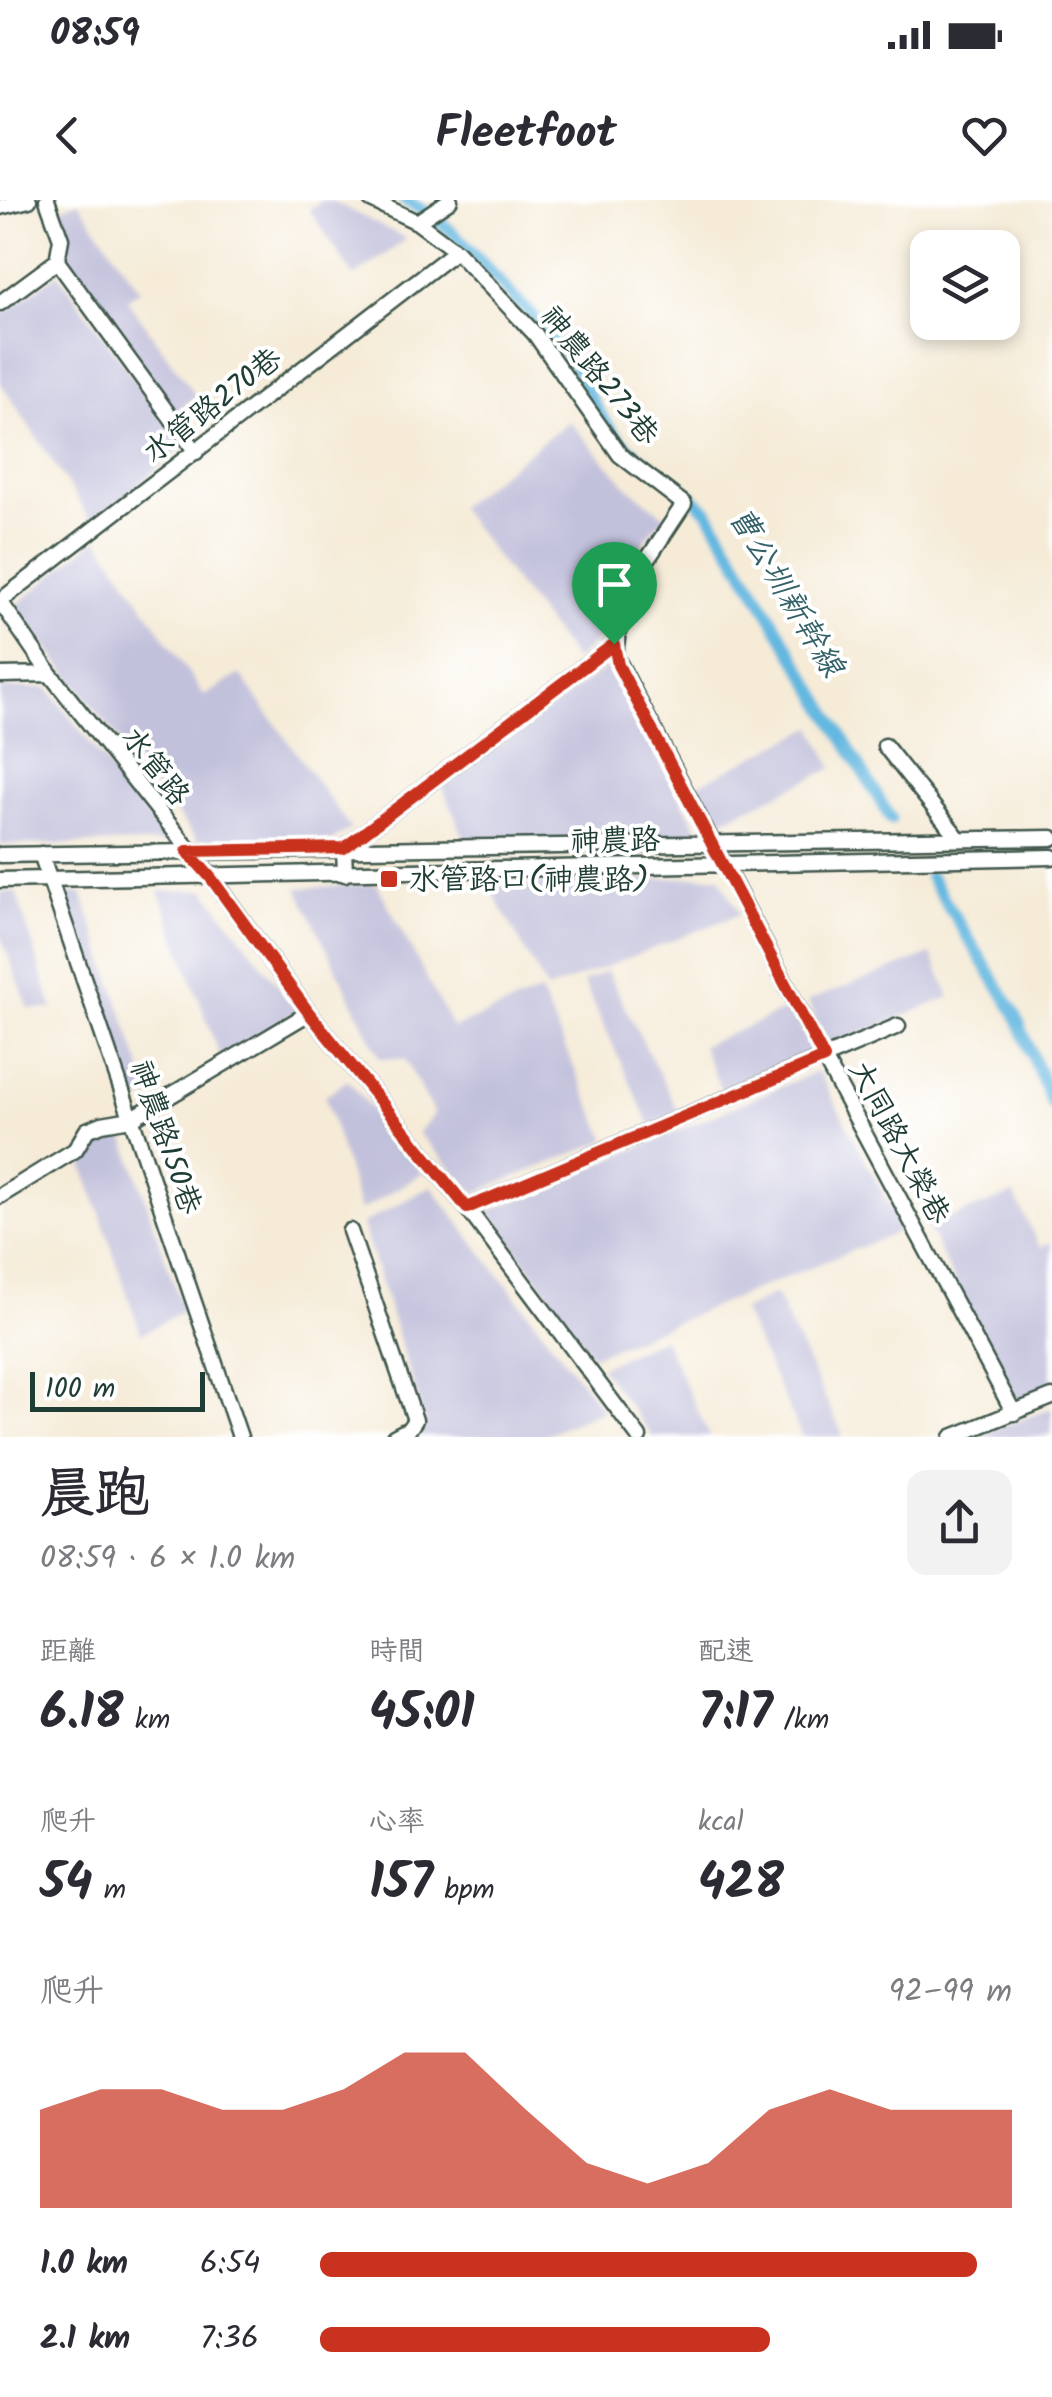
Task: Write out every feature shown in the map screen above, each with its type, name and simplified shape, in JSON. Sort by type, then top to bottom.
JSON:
[{"type":"street","points":[[0,207],[29,200]]},
{"type":"street","points":[[0,303],[57,261],[61,239],[47,200]]},
{"type":"street","name":"神農路273巷","points":[[371,200],[418,221],[456,251],[534,334],[620,455],[684,504],[645,563],[614,644]]},
{"type":"street","points":[[418,221],[445,203]]},
{"type":"street","name":"水管路270巷","points":[[0,601],[456,251]]},
{"type":"street","points":[[57,261],[196,452]]},
{"type":"street","name":"水管路","points":[[0,601],[50,674],[211,878],[309,1013],[467,1208],[639,1437]]},
{"type":"street","points":[[345,874],[344,848],[614,644],[618,665],[714,843]]},
{"type":"street","points":[[0,675],[50,674]]},
{"type":"street","points":[[885,746],[958,839]]},
{"type":"street","name":"神農路","points":[[0,855],[1052,838]]},
{"type":"street","name":"大同路大榮巷","points":[[714,843],[1014,1413]]},
{"type":"street","name":"神農路150巷","points":[[41,854],[240,1437]]},
{"type":"street","name":"神農路","points":[[0,880],[1052,857]]},
{"type":"street","points":[[0,1196],[75,1150],[87,1130],[131,1119],[309,1013]]},
{"type":"street","points":[[467,1208],[898,1026]]},
{"type":"street","points":[[350,1232],[415,1420],[409,1429],[394,1437]]},
{"type":"street","points":[[952,1437],[1052,1398]]},
{"type":"shaded area","points":[[322,200],[330,200],[407,239],[354,277],[309,209]]},
{"type":"shaded area","points":[[78,201],[140,290],[127,299],[196,396],[175,413],[65,259],[65,243],[54,212]]},
{"type":"shaded area","points":[[58,273],[183,447],[93,523],[0,382],[0,317]]},
{"type":"shaded area","points":[[569,421],[627,486],[667,518],[653,528],[623,575],[602,635],[575,660],[458,507]]},
{"type":"shaded area","points":[[98,538],[204,696],[240,674],[351,829],[331,841],[197,840],[15,606]]},
{"type":"shaded area","points":[[608,666],[702,837],[465,840],[442,785]]},
{"type":"shaded area","points":[[0,688],[48,688],[167,843],[0,845]]},
{"type":"shaded area","points":[[813,727],[833,768],[717,823],[697,785]]},
{"type":"shaded area","points":[[719,876],[740,914],[547,990],[489,886]]},
{"type":"shaded area","points":[[377,884],[453,1028],[540,992],[607,1140],[475,1193],[418,1133],[434,1114],[405,1059],[380,1058],[297,888]]},
{"type":"shaded area","points":[[205,890],[297,1010],[220,1057],[159,891]]},
{"type":"shaded area","points":[[0,892],[16,892],[53,1009],[29,1009],[0,934]]},
{"type":"shaded area","points":[[82,893],[151,1097],[131,1101],[62,894]]},
{"type":"shaded area","points":[[931,954],[950,997],[827,1047],[808,1001]]},
{"type":"shaded area","points":[[607,971],[679,1112],[650,1125],[583,982]]},
{"type":"shaded area","points":[[790,1008],[816,1054],[723,1095],[702,1046]]},
{"type":"shaded area","points":[[818,1071],[903,1230],[592,1356],[489,1211]]},
{"type":"shaded area","points":[[348,1080],[423,1173],[360,1211],[325,1096]]},
{"type":"shaded area","points":[[111,1134],[124,1135],[183,1311],[141,1334],[81,1158]]},
{"type":"shaded area","points":[[431,1186],[603,1410],[539,1437],[420,1437],[426,1424],[362,1224]]},
{"type":"shaded area","points":[[1014,1194],[1040,1247],[1052,1242],[1052,1386],[1014,1401],[927,1226]]},
{"type":"shaded area","points":[[775,1294],[844,1437],[802,1437],[742,1311]]},
{"type":"shaded area","points":[[663,1338],[710,1437],[653,1437],[600,1367]]},
{"type":"shaded area","points":[[1052,1408],[1052,1433],[1042,1437],[976,1437]]},
{"type":"waterway","name":"曹公圳新幹線","points":[[404,200],[444,225],[464,244],[560,346],[611,429],[709,513],[891,819]]},
{"type":"waterway","name":"曹公圳新幹線","points":[[930,877],[1015,1013],[1052,1104]]},
{"type":"place","name":"水管路口(神農路)","points":[[389,879]]},
{"type":"route","points":[[614,644],[618,665],[824,1058],[467,1208],[309,1013],[187,851],[344,848],[614,644]]}]
